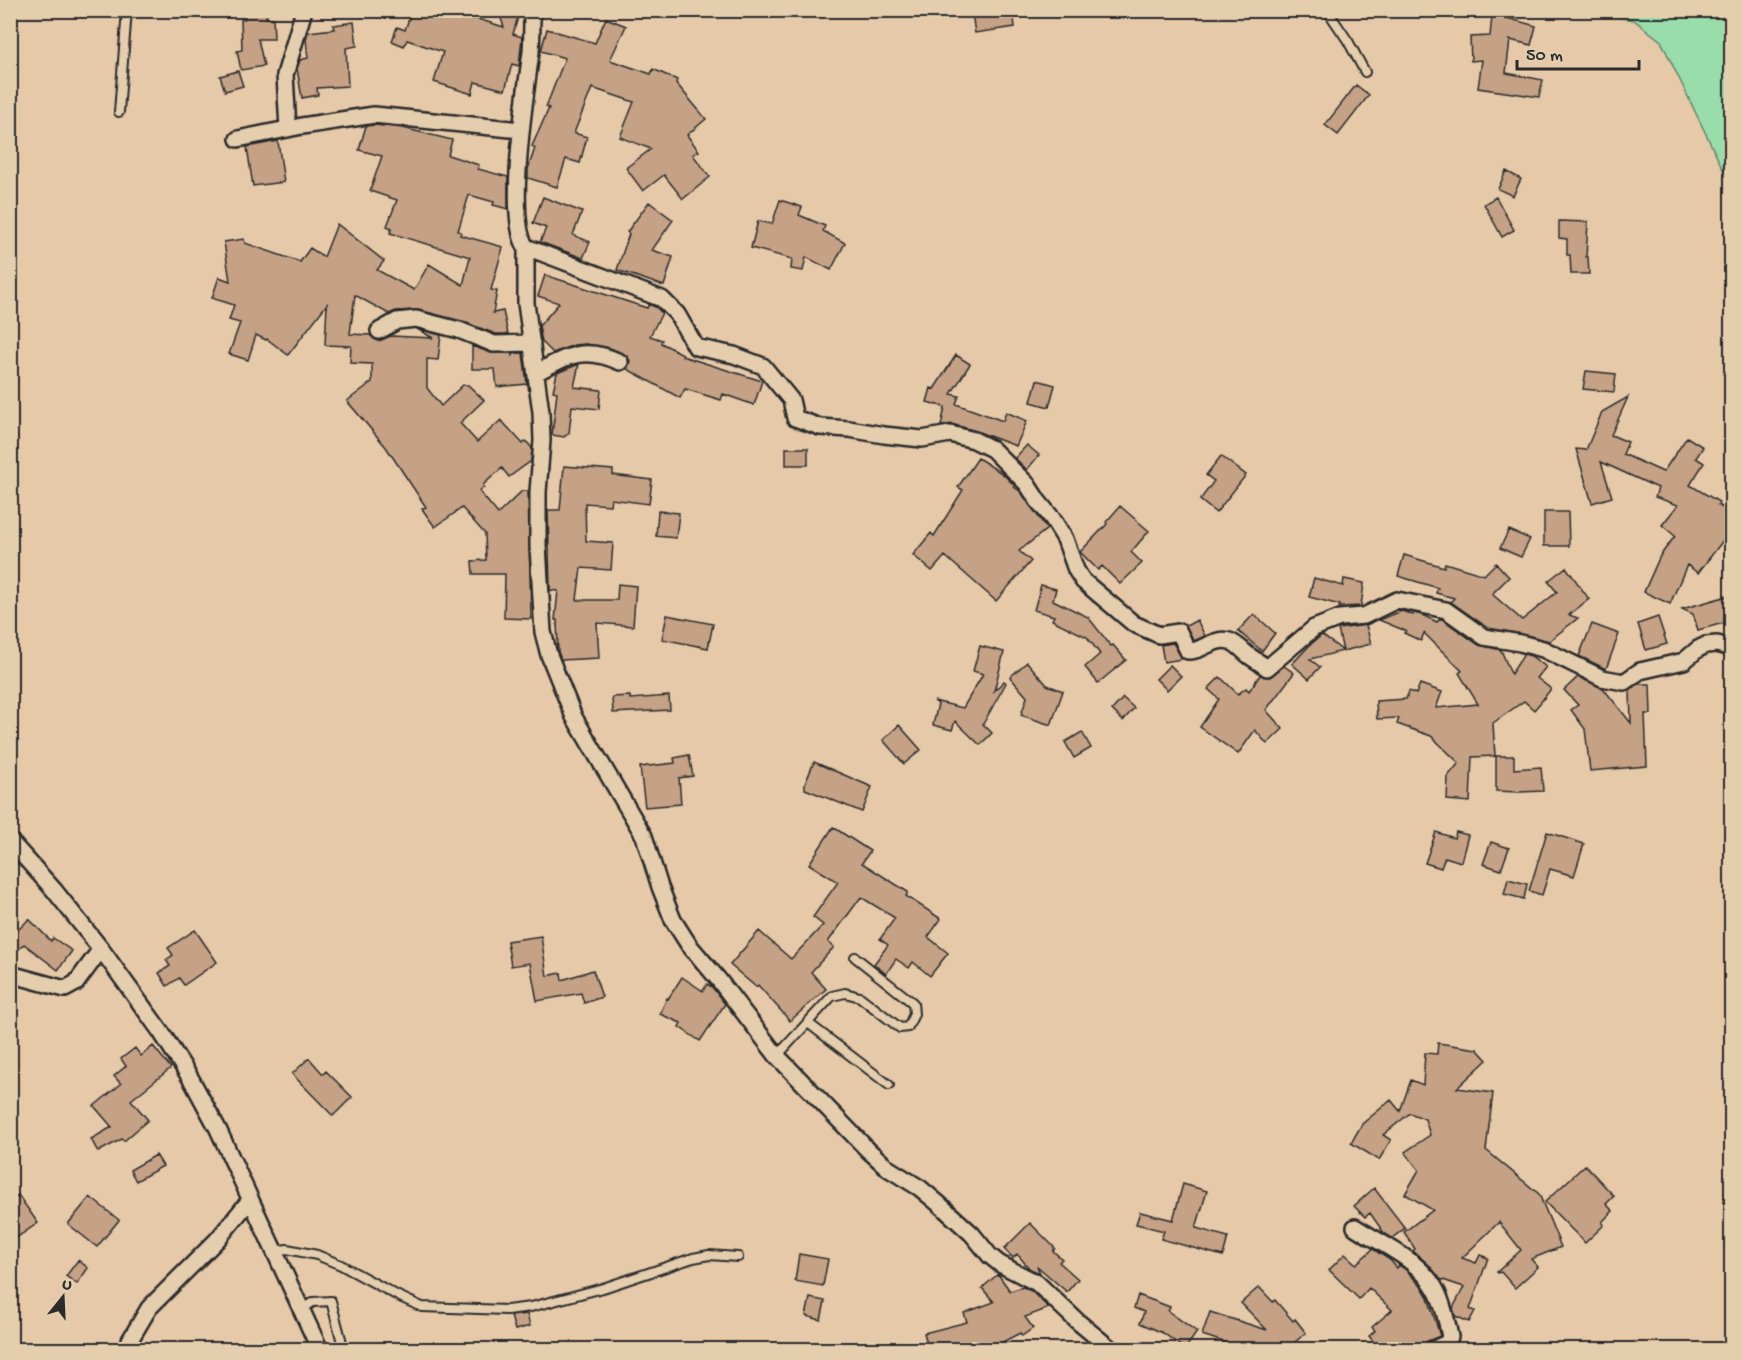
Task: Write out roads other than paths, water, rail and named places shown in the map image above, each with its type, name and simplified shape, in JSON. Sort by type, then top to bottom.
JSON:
[{"type":"street","points":[[288,129],[285,75],[304,10]]},
{"type":"street","points":[[532,10],[531,49],[521,130],[517,208],[521,240],[526,247],[662,299],[677,314],[696,347],[734,355],[763,366],[791,400],[795,418],[820,427],[922,439],[950,434],[974,440],[992,449],[1027,484],[1052,518],[1065,539],[1076,570],[1083,581],[1134,624],[1159,635],[1179,632],[1188,651],[1193,652],[1216,641],[1238,644],[1247,654],[1267,668],[1314,628],[1340,618],[1364,616],[1397,600],[1446,610],[1484,637],[1520,643],[1543,650],[1602,678],[1624,682],[1640,670],[1683,661],[1706,645],[1717,644],[1731,648]]},
{"type":"street","points":[[238,140],[374,115],[521,130]]},
{"type":"street","points":[[526,247],[526,303],[541,412],[538,556],[543,632],[549,655],[574,717],[644,836],[660,887],[680,932],[777,1056],[877,1159],[939,1204],[1000,1264],[1037,1282],[1071,1316],[1112,1350]]},
{"type":"street","points":[[379,331],[397,321],[416,319],[459,330],[494,344],[532,343]]},
{"type":"street","points":[[536,373],[572,355],[585,352],[605,355],[620,362]]},
{"type":"street","points":[[10,841],[54,890],[101,950],[161,1032],[191,1079],[218,1129],[320,1350]]},
{"type":"street","points":[[10,974],[65,989],[76,983],[101,950]]},
{"type":"street","points":[[128,1350],[130,1340],[149,1308],[217,1240],[250,1200]]},
{"type":"street","points":[[1355,1227],[1420,1268],[1436,1291],[1445,1313],[1450,1337],[1448,1343],[1432,1350]]},
{"type":"lane","points":[[119,112],[127,10]]},
{"type":"lane","points":[[1327,10],[1365,72]]},
{"type":"lane","points":[[777,1056],[832,996],[845,993],[860,997],[900,1028],[908,1027],[914,1014],[913,1003],[855,957]]},
{"type":"lane","points":[[808,1023],[889,1085]]},
{"type":"lane","points":[[273,1251],[287,1249],[317,1255],[422,1307],[507,1310],[531,1307],[603,1288],[693,1258],[738,1257]]},
{"type":"lane","points":[[301,1310],[313,1302],[331,1301],[344,1350]]}]
